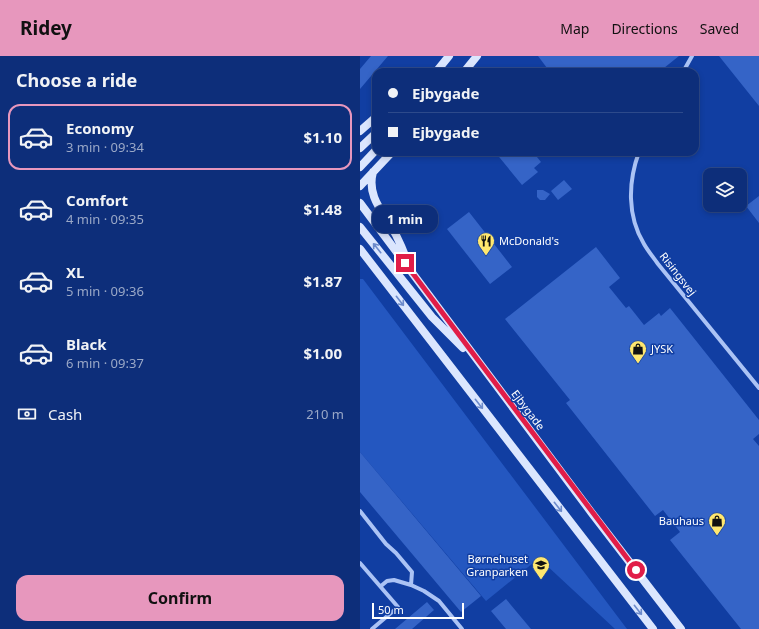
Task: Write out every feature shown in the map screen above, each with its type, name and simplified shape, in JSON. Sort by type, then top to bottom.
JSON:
[{"type":"main road","points":[[440,68],[450,56]]},
{"type":"main road","points":[[467,68],[477,56]]},
{"type":"main road","points":[[360,131],[372,120]]},
{"type":"main road","points":[[360,148],[372,137]]},
{"type":"main road","points":[[360,167],[372,154]]},
{"type":"main road","points":[[360,186],[388,156]]},
{"type":"main road","points":[[373,172],[371,180],[373,196],[396,235],[413,274]]},
{"type":"main road","name":"Ejbygade","points":[[360,203],[591,512],[681,629]]},
{"type":"main road","points":[[360,227],[432,317],[486,372]]},
{"type":"main road","points":[[360,250],[653,629]]},
{"type":"street","points":[[685,68],[692,56]]},
{"type":"street","name":"Risingsvej","points":[[638,156],[631,178],[631,202],[635,225],[644,244],[658,264],[759,388]]},
{"type":"street","points":[[360,511],[386,544],[396,553],[412,572],[411,585]]},
{"type":"street","points":[[360,562],[398,607],[372,629]]},
{"type":"street","points":[[381,586],[387,581],[394,580],[424,591],[439,602],[462,629]]},
{"type":"shaded area","points":[[360,279],[363,279],[627,629],[615,629],[538,559],[486,601],[360,452]]},
{"type":"building","points":[[371,56],[388,56],[378,68],[372,68],[372,75],[360,89],[360,69]]},
{"type":"building","points":[[538,56],[679,56],[664,68],[547,68]]},
{"type":"building","points":[[719,56],[759,56],[759,106]]},
{"type":"building","points":[[498,156],[536,156],[541,162],[534,168],[538,172],[522,185]]},
{"type":"building","points":[[564,180],[572,189],[558,200],[551,191]]},
{"type":"building","points":[[537,190],[543,190],[550,194],[545,200],[540,200],[537,197]]},
{"type":"building","points":[[759,196],[759,223],[747,207],[747,205]]},
{"type":"building","name":"McDonald's","points":[[469,212],[512,267],[490,284],[447,229]]},
{"type":"building","points":[[596,247],[620,278],[609,287],[626,308],[629,306],[644,325],[659,313],[661,316],[670,308],[759,420],[759,434],[753,439],[759,446],[759,629],[741,629],[670,540],[680,532],[663,510],[655,516],[566,403],[570,400],[505,319]]},
{"type":"building","points":[[360,452],[481,596],[461,612],[360,492]]},
{"type":"building","points":[[506,599],[531,629],[506,629],[491,611]]},
{"type":"building","points":[[427,602],[434,610],[412,629],[395,629]]},
{"type":"place","name":"McDonald's","points":[[486,256]]},
{"type":"place","name":"JYSK","points":[[638,364]]},
{"type":"place","name":"Bauhaus","points":[[717,536]]},
{"type":"place","name":"Børnehuset Granparken","points":[[541,580]]},
{"type":"route","points":[[405,263],[636,570]]}]
